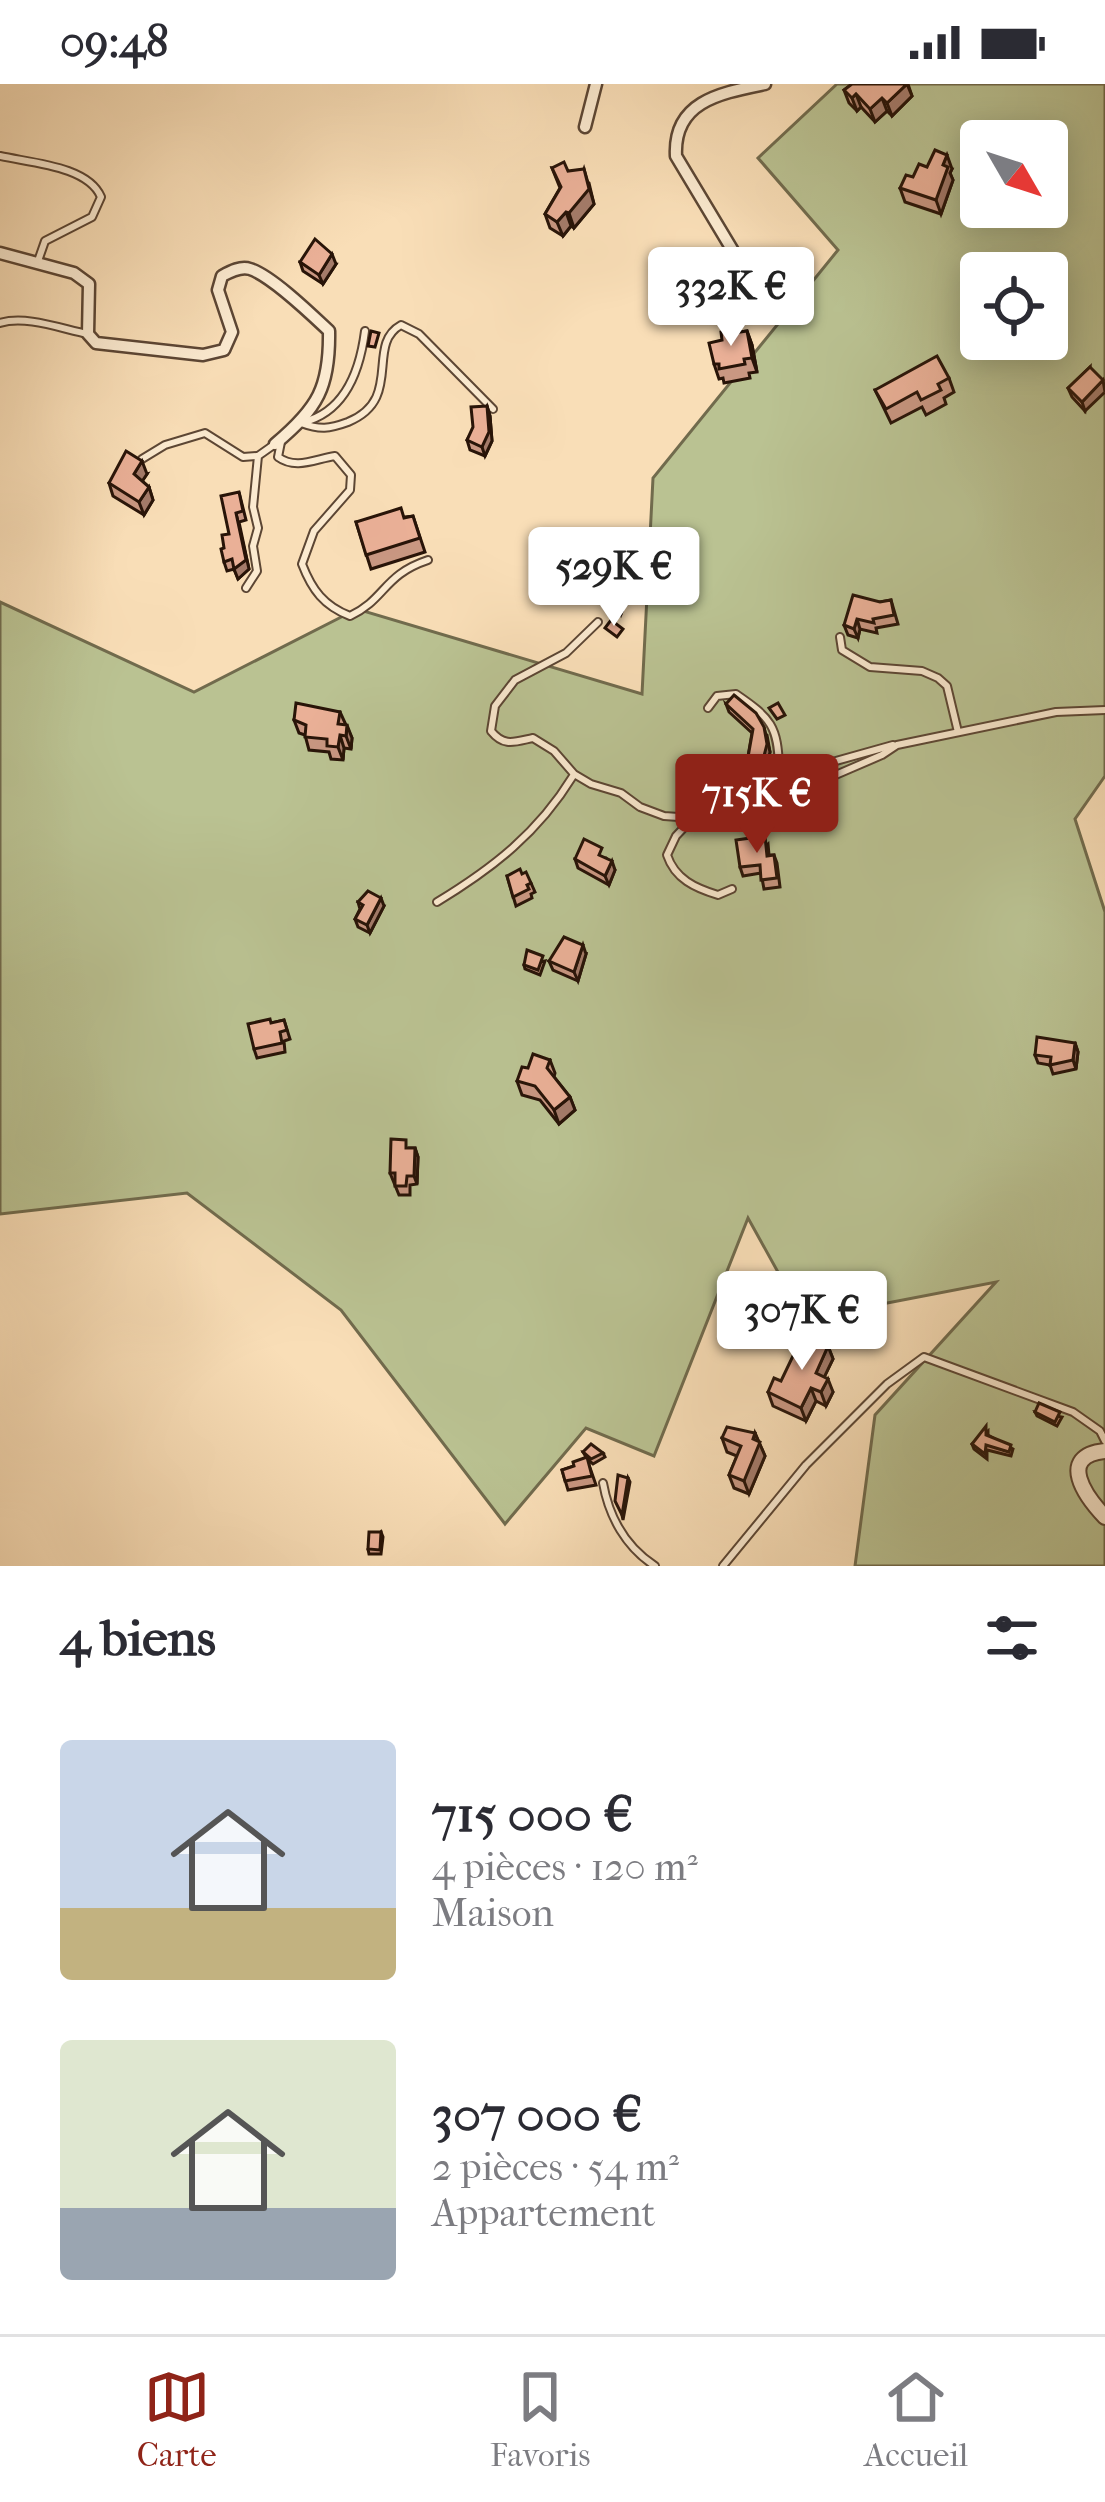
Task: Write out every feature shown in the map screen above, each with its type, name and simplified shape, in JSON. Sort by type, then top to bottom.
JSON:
[{"type":"street","points":[[585,128],[596,84]]},
{"type":"street","points":[[756,317],[748,276],[676,156],[675,135],[683,119],[702,103],[765,84]]},
{"type":"street","points":[[0,253],[74,273],[88,284],[88,334],[96,344],[203,356],[224,350],[232,332],[218,290],[222,276],[250,268],[301,304],[329,331],[322,395],[301,423],[279,441]]},
{"type":"street","points":[[1105,1450],[1081,1461],[1077,1474],[1082,1489],[1105,1517]]},
{"type":"lane","points":[[0,156],[84,177],[99,190],[99,207],[92,217],[45,241],[38,261]]},
{"type":"lane","points":[[0,323],[36,323],[88,334]]},
{"type":"lane","points":[[301,423],[329,429],[366,414],[380,393],[386,345],[392,330],[401,325],[419,334],[493,409]]},
{"type":"lane","points":[[301,423],[320,418],[344,394],[359,364],[364,331]]},
{"type":"lane","points":[[142,459],[165,445],[205,433],[243,457],[258,456],[279,441]]},
{"type":"lane","points":[[279,441],[278,458],[284,462],[304,464],[335,456],[351,476],[350,490],[314,531],[302,564],[322,600],[350,616],[366,609],[404,568],[428,560]]},
{"type":"lane","points":[[246,588],[257,571],[253,546],[258,528],[253,508],[258,456]]},
{"type":"lane","points":[[598,622],[566,653],[515,680],[495,706],[491,730],[500,741],[533,738],[554,751],[574,774],[664,816],[721,813],[831,777],[897,745]]},
{"type":"lane","points":[[840,637],[842,650],[870,667],[922,671],[938,678],[947,686],[958,732]]},
{"type":"lane","points":[[708,708],[717,696],[736,694],[768,717],[775,729],[778,769],[786,775],[897,745],[1055,712],[1105,710]]},
{"type":"lane","points":[[437,902],[484,873],[524,840],[574,774]]},
{"type":"lane","points":[[693,818],[667,855],[672,870],[701,890],[718,895],[732,889]]},
{"type":"lane","points":[[723,1566],[806,1465],[887,1384],[924,1357],[1073,1412],[1100,1431],[1105,1441]]},
{"type":"lane","points":[[603,1483],[607,1504],[628,1541],[655,1566]]},
{"type":"green space","points":[[837,84],[1105,84],[1105,776],[1075,819],[1105,912],[1105,1566],[855,1566],[875,1415],[996,1282],[804,1319],[748,1218],[654,1456],[586,1428],[505,1524],[341,1310],[187,1193],[0,1214],[0,602],[194,692],[357,609],[642,694],[653,478],[838,250],[758,158]]},
{"type":"building","points":[[852,84],[907,84],[887,103],[882,98],[870,109],[856,94],[852,98],[844,90]]},
{"type":"building","points":[[935,150],[947,155],[943,165],[948,167],[936,200],[900,188],[919,164],[927,167]]},
{"type":"building","points":[[564,162],[568,171],[584,169],[589,189],[557,222],[545,214],[561,187],[552,168]]},
{"type":"building","points":[[315,239],[332,254],[319,275],[300,262]]},
{"type":"building","points":[[371,331],[379,333],[375,347],[368,346]]},
{"type":"building","points":[[747,331],[752,358],[719,369],[709,343],[722,340],[721,332]]},
{"type":"building","points":[[937,356],[949,378],[938,384],[941,390],[921,400],[917,392],[886,409],[875,390]]},
{"type":"building","points":[[1090,367],[1103,380],[1082,402],[1068,388]]},
{"type":"building","points":[[487,406],[489,432],[482,447],[467,440],[473,427],[471,407]]},
{"type":"building","points":[[126,451],[142,461],[134,474],[149,487],[139,502],[109,483]]},
{"type":"building","points":[[239,492],[243,511],[236,513],[246,560],[234,569],[232,559],[224,562],[221,549],[222,535],[229,534],[221,496]]},
{"type":"building","points":[[401,508],[404,518],[413,516],[420,538],[366,555],[356,522]]},
{"type":"building","points":[[590,563],[622,583],[616,601],[605,597],[606,592],[576,581],[567,583],[565,567]]},
{"type":"building","points":[[853,595],[891,600],[894,615],[873,619],[874,623],[857,619],[854,629],[844,625]]},
{"type":"building","points":[[611,620],[623,629],[617,637],[605,628]]},
{"type":"building","points":[[734,695],[756,713],[764,727],[767,744],[759,776],[745,774],[753,729],[726,704]]},
{"type":"building","points":[[296,703],[340,712],[338,724],[347,725],[338,747],[327,746],[327,739],[305,737],[306,725],[294,720]]},
{"type":"building","points":[[778,703],[785,715],[777,719],[769,708]]},
{"type":"building","points":[[765,836],[777,878],[761,880],[760,865],[740,867],[736,840]]},
{"type":"building","points":[[584,839],[602,848],[599,855],[612,861],[605,876],[575,859]]},
{"type":"building","points":[[520,869],[531,883],[513,897],[507,876]]},
{"type":"building","points":[[368,891],[381,898],[367,925],[355,919],[363,905],[358,902]]},
{"type":"building","points":[[564,937],[583,945],[574,972],[549,961]]},
{"type":"building","points":[[527,950],[543,956],[538,970],[524,965]]},
{"type":"building","points":[[270,1019],[271,1023],[284,1020],[287,1030],[280,1032],[282,1043],[254,1049],[248,1024]]},
{"type":"building","points":[[1037,1037],[1075,1043],[1073,1060],[1050,1065],[1051,1057],[1035,1055]]},
{"type":"building","points":[[533,1054],[550,1060],[547,1068],[570,1097],[554,1110],[535,1086],[517,1081]]},
{"type":"building","points":[[391,1139],[406,1140],[406,1148],[415,1148],[414,1176],[407,1176],[406,1186],[395,1186],[395,1173],[390,1173]]},
{"type":"building","points":[[760,1328],[763,1339],[748,1342],[746,1332]]},
{"type":"building","points":[[803,1335],[828,1346],[816,1373],[828,1379],[821,1392],[811,1388],[801,1408],[768,1392],[774,1378],[781,1381]]},
{"type":"building","points":[[1039,1403],[1060,1412],[1055,1422],[1035,1412]]},
{"type":"building","points":[[986,1426],[986,1435],[1011,1445],[1009,1452],[986,1445],[985,1454],[972,1444]]},
{"type":"building","points":[[727,1427],[755,1433],[753,1439],[760,1442],[744,1481],[729,1475],[741,1446],[722,1438]]},
{"type":"building","points":[[591,1444],[603,1453],[591,1459],[583,1452]]},
{"type":"building","points":[[587,1457],[592,1476],[565,1481],[562,1470]]},
{"type":"building","points":[[618,1475],[628,1478],[622,1515],[615,1501]]},
{"type":"building","points":[[369,1532],[381,1532],[380,1550],[368,1549]]}]
